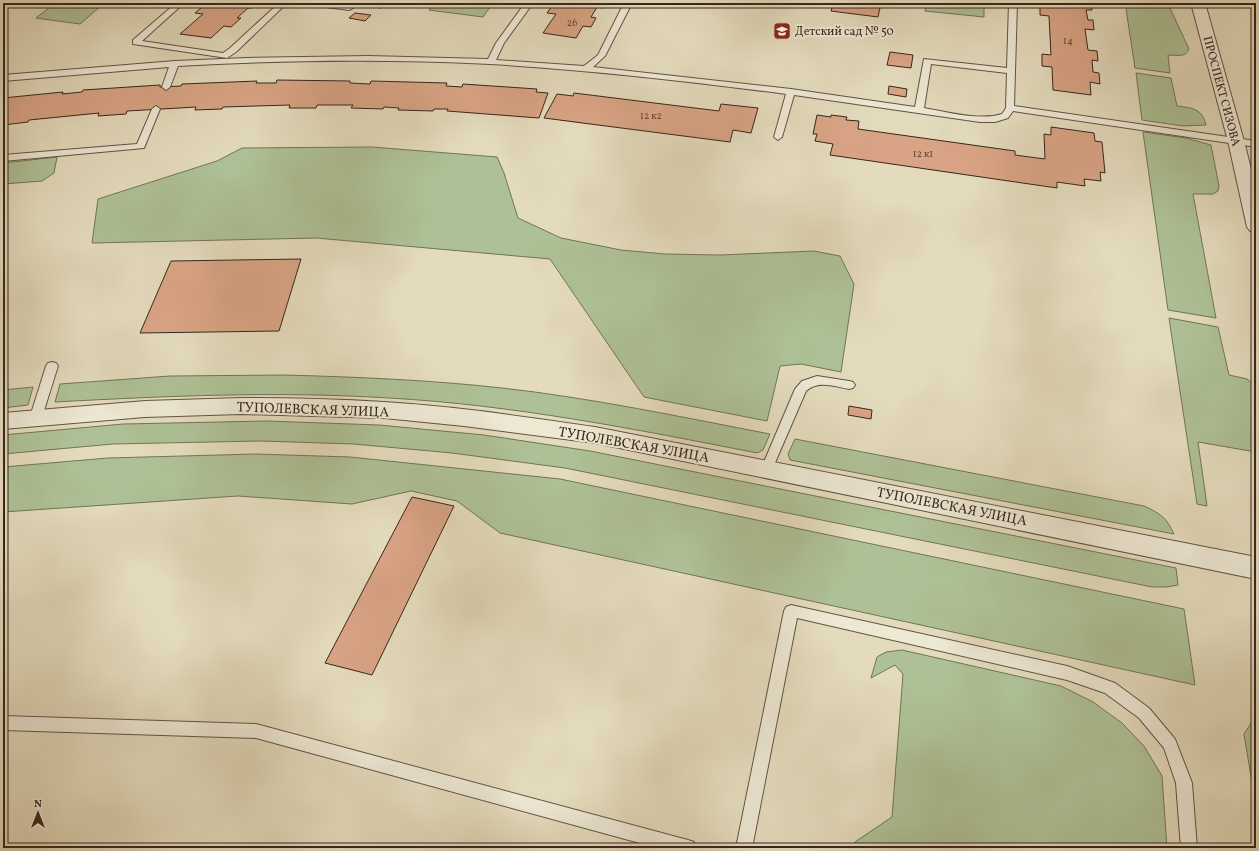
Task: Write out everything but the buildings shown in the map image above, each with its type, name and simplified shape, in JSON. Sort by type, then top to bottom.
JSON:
[{"type":"street","name":"ПРОСПЕКТ СИЗОВА","points":[[1198,3],[1236,141],[1256,227]]},
{"type":"street","name":"ТУПОЛЕВСКАЯ УЛИЦА","points":[[3,421],[36,417],[157,408],[265,406],[385,410],[489,420],[595,435],[1256,568]]},
{"type":"lane","points":[[180,3],[136,42],[223,59]]},
{"type":"lane","points":[[223,59],[283,3]]},
{"type":"lane","points":[[310,3],[349,8]]},
{"type":"lane","points":[[491,62],[500,43],[529,3]]},
{"type":"lane","points":[[586,69],[600,56],[628,3]]},
{"type":"lane","points":[[3,78],[223,59],[338,58],[491,62],[586,69],[791,92],[919,111],[988,119],[1005,116],[1010,108],[1013,3]]},
{"type":"lane","points":[[919,111],[927,61],[1012,71]]},
{"type":"lane","points":[[166,87],[175,64]]},
{"type":"lane","points":[[778,137],[791,92]]},
{"type":"lane","points":[[1010,108],[1256,144]]},
{"type":"lane","points":[[3,158],[141,146],[156,110]]},
{"type":"lane","points":[[36,417],[52,366]]},
{"type":"lane","points":[[767,469],[801,389],[807,382],[817,380],[849,385]]},
{"type":"lane","points":[[744,848],[791,611],[1067,673],[1110,688],[1144,713],[1170,744],[1184,783],[1189,848]]},
{"type":"lane","points":[[3,723],[256,731],[688,848]]},
{"type":"green space","points":[[55,3],[102,5],[80,24],[36,18]]},
{"type":"green space","points":[[435,3],[493,3],[483,17],[429,10]]},
{"type":"green space","points":[[926,3],[984,3],[984,17],[925,11]]},
{"type":"green space","points":[[1128,4],[1168,4],[1189,49],[1186,54],[1183,55],[1168,55],[1170,73],[1135,68],[1126,9]]},
{"type":"green space","points":[[1136,73],[1171,78],[1177,106],[1196,110],[1202,115],[1206,125],[1183,126],[1142,120]]},
{"type":"green space","points":[[1143,132],[1186,138],[1211,145],[1219,186],[1218,191],[1213,194],[1193,194],[1216,318],[1168,310]]},
{"type":"green space","points":[[372,147],[497,157],[504,173],[518,218],[561,238],[621,250],[665,254],[721,255],[814,251],[840,256],[854,284],[841,372],[801,364],[780,366],[767,421],[644,397],[550,259],[316,238],[92,243],[98,199],[217,161],[242,148]]},
{"type":"green space","points":[[57,157],[54,173],[42,181],[3,184],[3,163]]},
{"type":"green space","points":[[1169,318],[1218,327],[1229,375],[1247,379],[1256,386],[1256,452],[1198,442],[1207,506],[1197,504]]},
{"type":"green space","points":[[285,375],[394,379],[536,392],[603,402],[770,434],[763,450],[757,453],[574,419],[435,401],[347,396],[222,395],[55,402],[60,384],[170,376]]},
{"type":"green space","points":[[33,387],[28,405],[3,408],[3,390]]},
{"type":"green space","points":[[267,421],[379,425],[484,435],[590,451],[1176,568],[1178,585],[1152,587],[565,468],[452,453],[354,444],[260,441],[113,444],[3,454],[3,435],[123,424]]},
{"type":"green space","points":[[795,439],[1144,506],[1155,511],[1162,517],[1174,534],[790,460],[788,454]]},
{"type":"green space","points":[[256,454],[350,457],[560,479],[1184,609],[1195,685],[500,533],[457,501],[411,491],[352,504],[238,496],[3,512],[3,467],[108,458]]},
{"type":"green space","points":[[902,650],[1061,686],[1093,702],[1122,723],[1144,746],[1162,776],[1167,848],[854,848],[855,842],[892,817],[903,674],[895,665],[871,678],[877,657],[886,652]]},
{"type":"green space","points":[[1253,720],[1256,720],[1256,807],[1244,734]]},
{"type":"place","name":"Детский сад № 50","points":[[782,31]]}]
